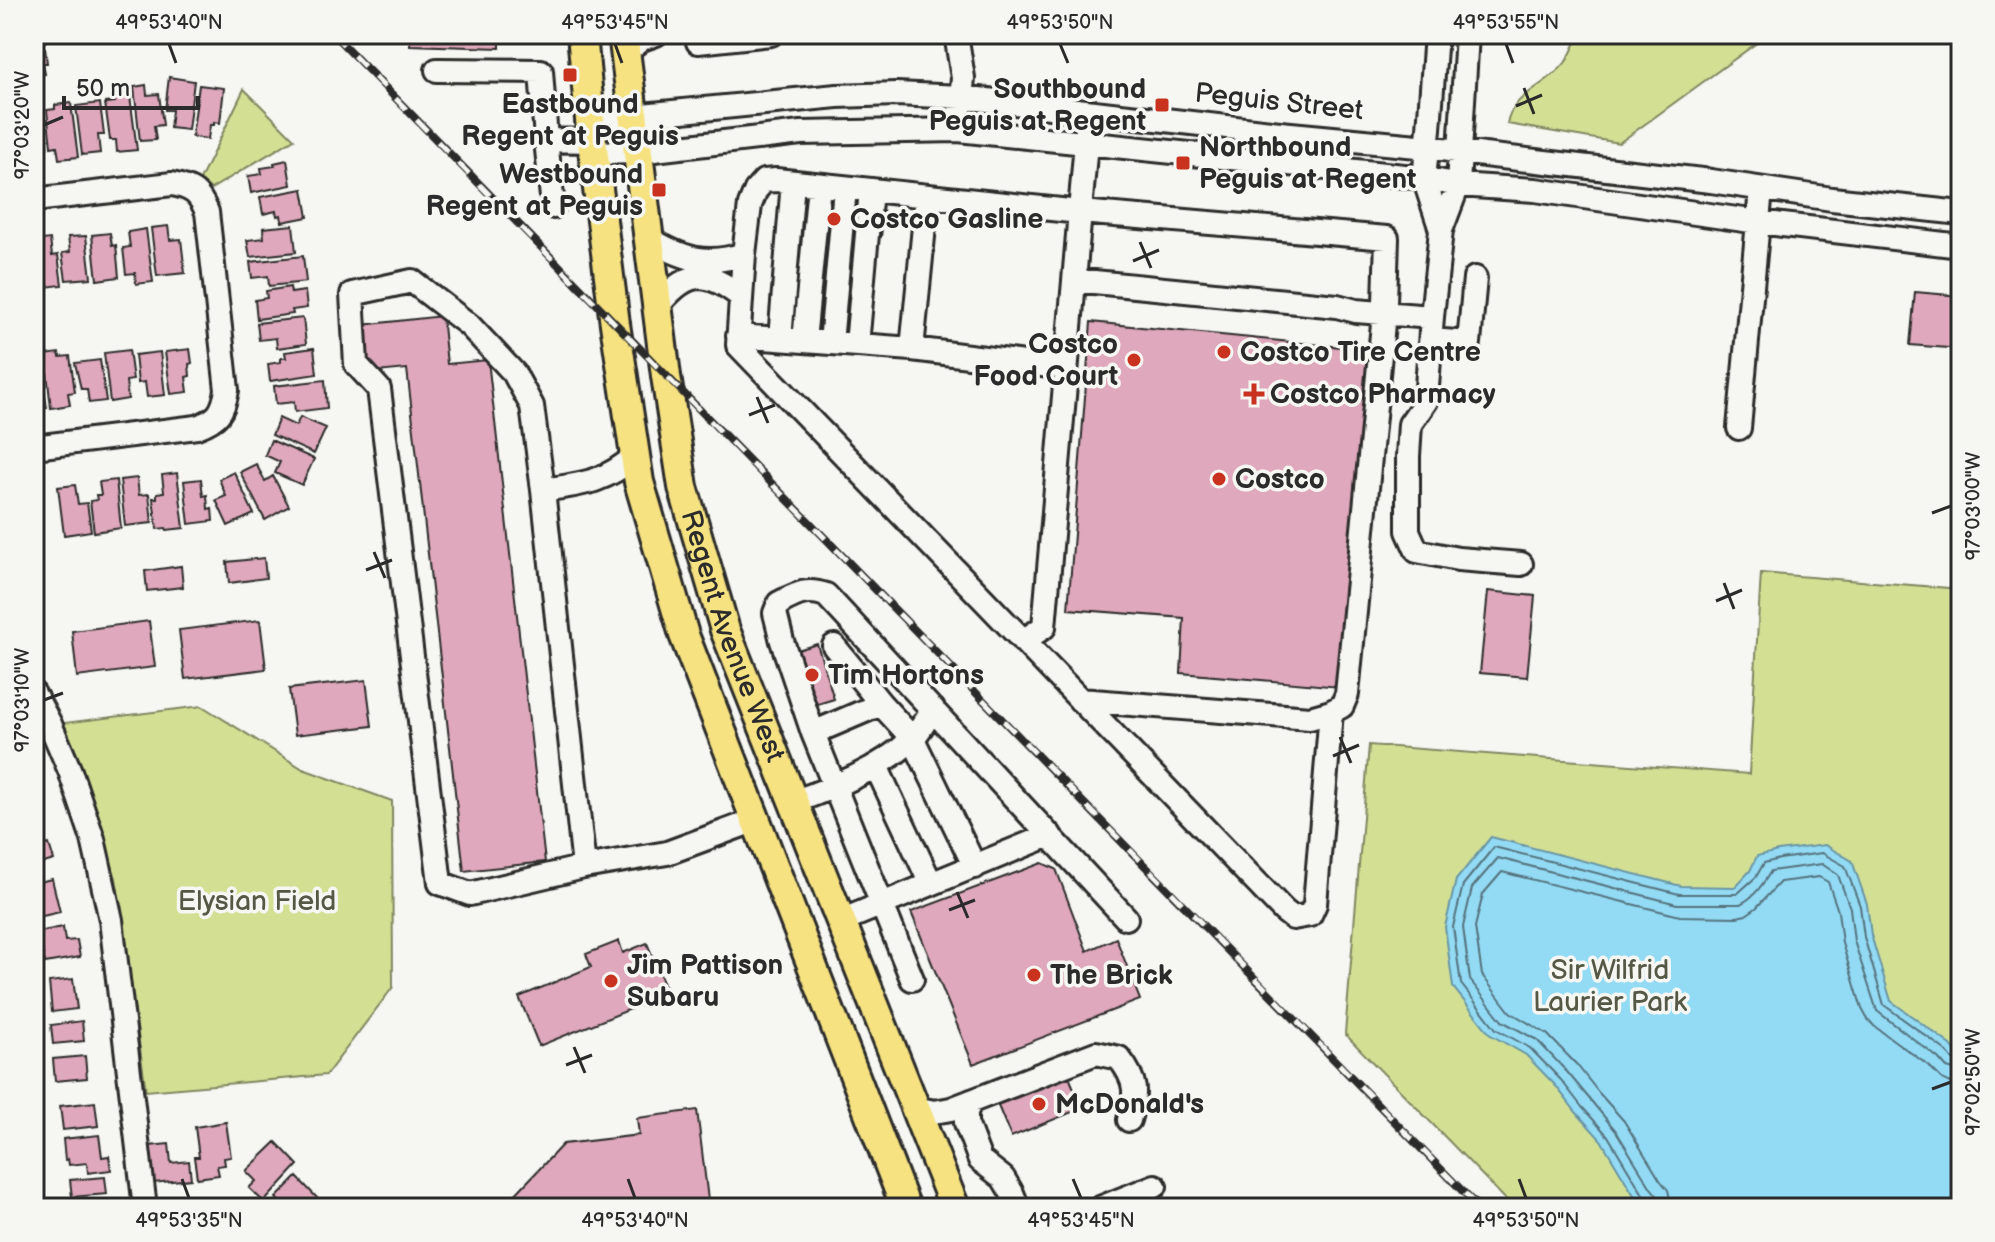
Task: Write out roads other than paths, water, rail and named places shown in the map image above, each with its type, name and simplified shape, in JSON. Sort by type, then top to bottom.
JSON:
[{"type":"main road","name":"Regent Avenue West","points":[[582,34],[615,324],[639,482],[684,635],[906,1208]]},
{"type":"main road","name":"Regent Avenue West","points":[[624,43],[683,487],[725,630],[955,1208]]},
{"type":"main road","points":[[756,820],[793,802]]},
{"type":"street","points":[[624,43],[656,34]]},
{"type":"street","points":[[697,34],[698,42],[771,34]]},
{"type":"street","points":[[956,34],[963,78],[958,130]]},
{"type":"street","points":[[1436,34],[1424,178],[1441,230]]},
{"type":"street","points":[[1467,34],[1458,185],[1441,230],[1426,401],[1410,424],[1408,531],[1417,551],[1458,559],[1521,564]]},
{"type":"street","points":[[437,70],[541,71],[553,207]]},
{"type":"street","name":"Peguis Street","points":[[592,138],[632,115],[837,96],[896,94],[961,97],[1428,147],[1961,213]]},
{"type":"street","points":[[1023,641],[1044,627],[1089,111]]},
{"type":"street","points":[[546,140],[592,138],[637,152],[801,133],[958,130],[1424,178],[1458,185],[1535,190],[1758,222],[1961,246]]},
{"type":"street","points":[[1080,700],[1310,718],[1342,706],[1347,694],[1384,314],[1387,238],[764,181],[750,205],[738,345],[1023,641],[1080,700],[1284,911],[1293,918],[1310,915],[1315,904],[1331,712]]},
{"type":"street","points":[[34,200],[172,184],[187,187],[200,196],[207,212],[227,390],[224,407],[214,421],[197,427],[34,447]]},
{"type":"street","points":[[823,342],[837,187]]},
{"type":"street","points":[[823,342],[837,187]]},
{"type":"street","points":[[823,342],[837,187]]},
{"type":"street","points":[[1739,428],[1761,189]]},
{"type":"street","points":[[912,349],[927,196]]},
{"type":"street","points":[[648,238],[672,253],[692,259],[727,260],[744,254]]},
{"type":"street","points":[[657,307],[682,281],[696,277],[727,285],[740,296]]},
{"type":"street","points":[[1431,340],[1469,343],[1475,278]]},
{"type":"street","points":[[1074,280],[1432,317]]},
{"type":"street","points":[[584,867],[532,406],[514,373],[469,325],[412,281],[352,294],[356,364],[379,389],[440,883],[470,894],[584,867],[667,853],[756,820]]},
{"type":"street","points":[[738,336],[912,349],[1066,368]]},
{"type":"street","points":[[543,490],[588,483],[618,471],[635,456]]},
{"type":"street","points":[[912,979],[813,733],[782,641],[775,613],[779,603],[793,596],[814,590],[826,595],[1126,918]]},
{"type":"street","points":[[834,646],[913,739],[975,867]]},
{"type":"street","points":[[34,694],[50,724],[93,839],[111,920],[145,1208]]},
{"type":"street","points":[[813,733],[881,704]]},
{"type":"street","points":[[793,802],[876,766],[913,739],[933,709]]},
{"type":"street","points":[[876,766],[931,884]]},
{"type":"street","points":[[841,921],[1050,835]]},
{"type":"street","points":[[915,1108],[934,1112],[951,1109],[1096,1053],[1119,1058],[1132,1078],[1134,1101],[1129,1120]]},
{"type":"street","points":[[971,1101],[966,1112],[966,1123],[980,1160],[1003,1178],[1018,1208]]},
{"type":"street","points":[[1100,1208],[1155,1186]]},
{"type":"water","points":[[1491,837],[1681,886],[1735,887],[1750,871],[1757,856],[1778,851],[1825,845],[1852,861],[1867,904],[1871,935],[1891,1001],[1951,1045],[1961,1057],[1961,1208],[1648,1208],[1638,1202],[1601,1140],[1555,1085],[1526,1055],[1491,1035],[1453,987],[1445,927],[1456,880]]},
{"type":"railway","points":[[333,34],[1479,1208]]},
{"type":"place","name":"Eastbound Regent at Peguis","points":[[570,75]]},
{"type":"place","name":"Southbound Peguis at Regent","points":[[1162,105]]},
{"type":"place","name":"Northbound Peguis at Regent","points":[[1183,163]]},
{"type":"place","name":"Westbound Regent at Peguis","points":[[659,190]]},
{"type":"place","name":"Costco Gasline","points":[[834,219]]},
{"type":"place","name":"Costco Tire Centre","points":[[1224,352]]},
{"type":"place","name":"Costco Food Court","points":[[1134,360]]},
{"type":"place","name":"Costco Pharmacy","points":[[1254,394]]},
{"type":"place","name":"Costco","points":[[1219,479]]},
{"type":"place","name":"Tim Hortons","points":[[812,675]]},
{"type":"place","name":"The Brick","points":[[1034,975]]},
{"type":"place","name":"Jim Pattison Subaru","points":[[611,981]]},
{"type":"place","name":"McDonald's","points":[[1039,1104]]},
{"type":"park label","name":"Elysian Field","points":[[257,901]]},
{"type":"park label","name":"Sir Wilfrid Laurier Park","points":[[1610,986]]}]
